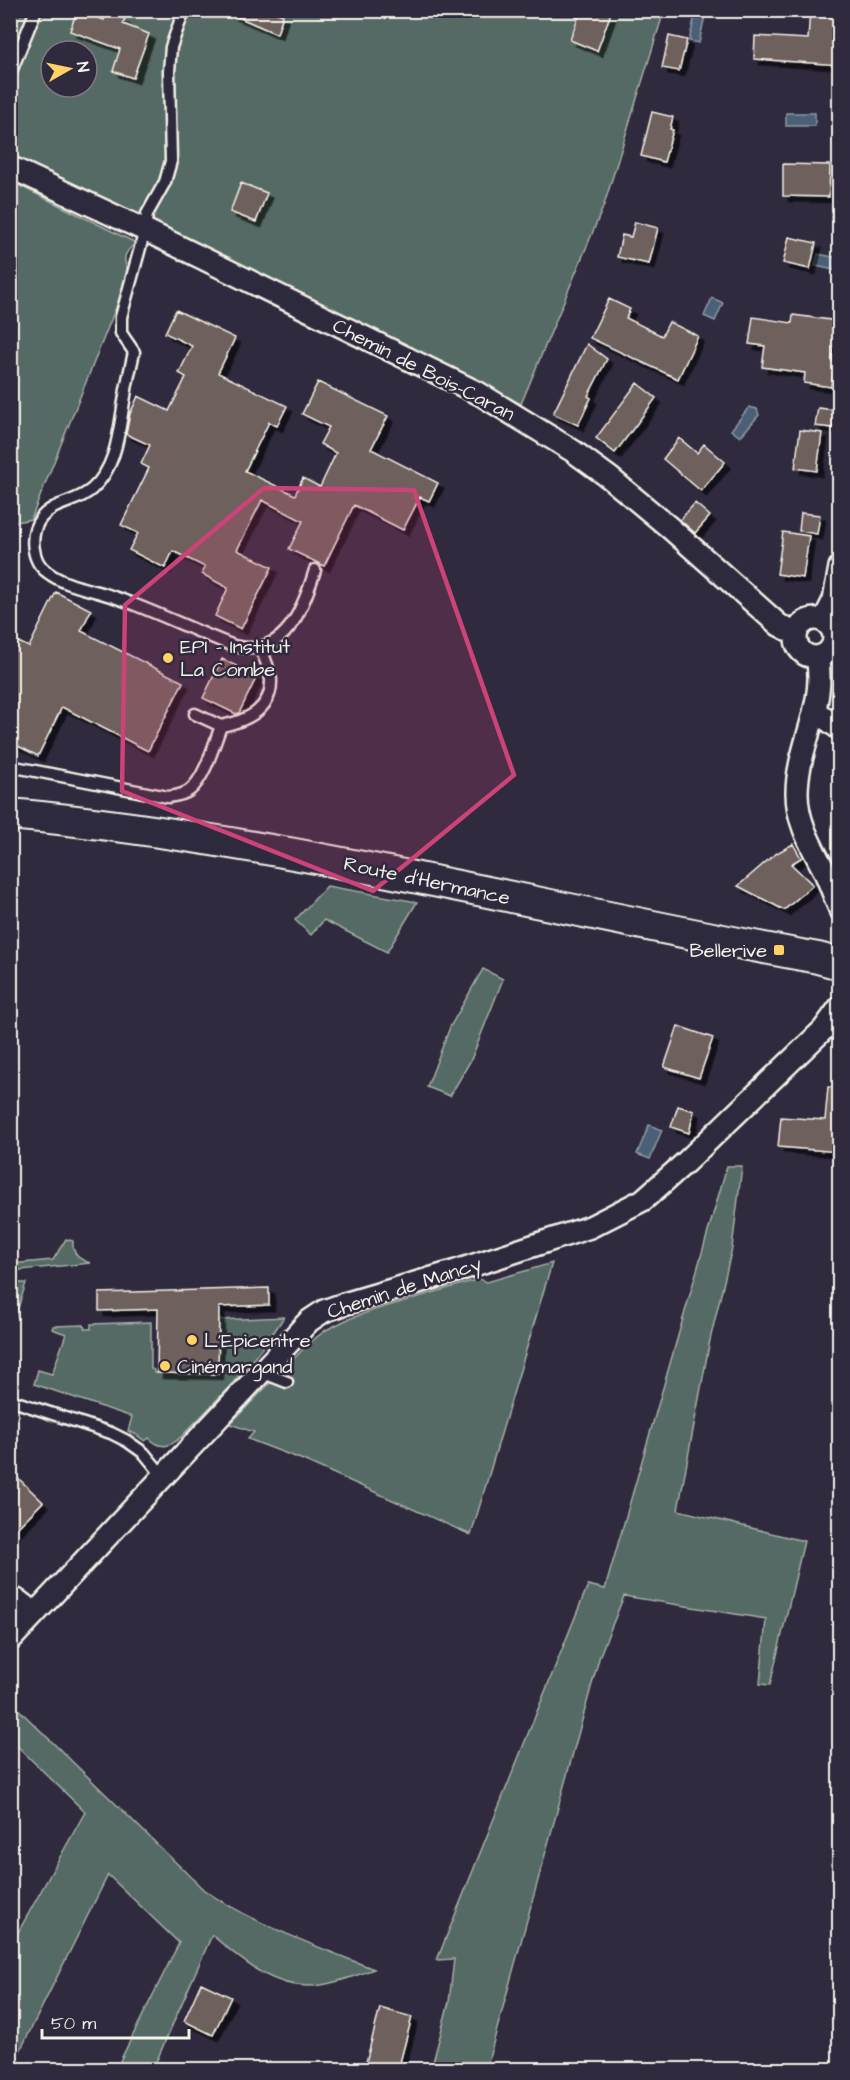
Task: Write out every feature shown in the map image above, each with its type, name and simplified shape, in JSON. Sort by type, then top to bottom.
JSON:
[{"type":"main road","name":"Route d'Hermance","points":[[10,814],[70,819],[165,832],[333,860],[840,964]]},
{"type":"street","name":"Chemin de Bois-Caran","points":[[10,167],[145,230],[480,394],[573,451],[610,478],[670,528],[779,626],[796,634]]},
{"type":"street","points":[[824,620],[834,600],[840,567]]},
{"type":"street","points":[[811,618],[824,620],[832,630],[834,642],[828,652],[817,657],[805,654],[797,644],[796,634],[800,625],[811,618]]},
{"type":"street","points":[[817,657],[818,679],[815,711],[799,771],[798,805],[806,835],[840,909]]},
{"type":"street","points":[[815,711],[840,729]]},
{"type":"street","name":"Chemin de Mancy","points":[[10,1640],[309,1321],[324,1311],[590,1227],[643,1200],[686,1162],[824,1029],[840,1007]]},
{"type":"street","points":[[10,1600],[17,1600],[34,1613]]},
{"type":"lane","points":[[10,74],[36,10]]},
{"type":"lane","points":[[184,10],[171,46],[169,71],[171,161],[165,182],[147,214],[145,230],[121,317],[121,333],[134,352],[115,453],[100,481],[93,489],[84,496],[54,507],[40,518],[34,535],[34,550],[46,572],[74,586],[111,596],[234,646],[251,649],[261,648],[280,636],[295,620],[307,596],[315,570]]},
{"type":"lane","points":[[195,714],[221,726],[238,723],[254,716],[267,700],[271,678],[261,648]]},
{"type":"lane","points":[[10,766],[168,797],[177,796],[191,790],[197,783],[221,726]]},
{"type":"lane","points":[[261,1372],[287,1382]]},
{"type":"lane","points":[[10,1400],[111,1433],[144,1453],[163,1476]]},
{"type":"highlighted area","points":[[264,488],[414,490],[514,775],[373,891],[122,791],[125,605]]},
{"type":"green space","points":[[10,11],[664,11],[604,205],[521,404],[11,156]]},
{"type":"green space","points":[[10,181],[136,243],[126,254],[125,261],[129,275],[31,519],[11,523]]},
{"type":"green space","points":[[327,886],[417,902],[387,952],[324,920],[311,935],[295,920]]},
{"type":"green space","points":[[483,969],[503,979],[471,1060],[450,1096],[427,1087],[450,1027]]},
{"type":"green space","points":[[727,1166],[742,1166],[732,1248],[710,1340],[678,1510],[804,1541],[770,1685],[760,1684],[766,1619],[624,1596],[600,1655],[486,2069],[455,2069],[433,2062],[449,2002],[454,1959],[437,1960],[588,1585],[605,1589]]},
{"type":"green space","points":[[66,1239],[73,1241],[77,1256],[91,1263],[11,1271],[11,1264],[53,1260]]},
{"type":"green space","points":[[552,1263],[471,1535],[303,1460],[248,1439],[254,1432],[230,1424],[308,1344],[326,1330],[346,1320],[479,1279],[487,1282]]},
{"type":"green space","points":[[10,1283],[26,1283],[11,1330]]},
{"type":"green space","points":[[284,1317],[236,1380],[181,1437],[169,1445],[161,1446],[149,1438],[145,1441],[128,1431],[132,1417],[34,1384],[38,1370],[52,1374],[66,1334],[52,1329],[53,1326],[84,1325],[85,1329],[91,1329],[91,1324],[151,1322],[151,1369],[154,1373],[217,1374],[219,1320]]},
{"type":"green space","points":[[10,1701],[204,1890],[265,1924],[374,1969],[321,1985],[290,1984],[249,1965],[212,1935],[153,2069],[116,2069],[179,1943],[108,1875],[11,2069],[11,1945],[85,1812],[11,1740]]},
{"type":"water","points":[[696,11],[706,11],[699,43],[689,41]]},
{"type":"water","points":[[786,113],[815,113],[815,126],[786,126]]},
{"type":"water","points":[[818,254],[839,258],[839,271],[815,266]]},
{"type":"water","points":[[712,298],[723,303],[715,321],[704,316]]},
{"type":"water","points":[[749,407],[757,409],[759,415],[740,437],[731,430]]},
{"type":"water","points":[[649,1125],[662,1130],[650,1159],[637,1154]]},
{"type":"building","points":[[77,10],[104,20],[106,13],[125,19],[123,24],[149,34],[133,78],[113,71],[120,49],[99,41],[99,39],[92,39],[70,31]]},
{"type":"building","points":[[222,10],[268,10],[283,15],[277,34]]},
{"type":"building","points":[[581,10],[612,10],[597,51],[570,40]]},
{"type":"building","points":[[810,10],[840,10],[840,65],[754,59],[755,36],[808,39]]},
{"type":"building","points":[[669,36],[687,40],[679,71],[662,68]]},
{"type":"building","points":[[652,112],[673,117],[670,129],[673,130],[664,162],[641,156]]},
{"type":"building","points":[[783,164],[830,165],[829,197],[783,196]]},
{"type":"building","points":[[241,183],[267,193],[256,222],[230,212]]},
{"type":"building","points":[[635,222],[658,228],[649,264],[617,257],[622,235],[631,237]]},
{"type":"building","points":[[789,237],[816,243],[810,269],[783,263]]},
{"type":"building","points":[[609,299],[630,309],[626,318],[662,336],[669,322],[698,336],[678,379],[590,338]]},
{"type":"building","points":[[176,310],[235,338],[218,373],[287,406],[277,426],[269,422],[245,471],[295,495],[303,478],[320,487],[336,453],[320,444],[329,427],[302,414],[318,382],[388,416],[371,449],[438,483],[429,501],[420,497],[403,530],[354,505],[324,566],[289,549],[303,521],[262,500],[237,550],[272,567],[241,629],[215,616],[228,588],[202,574],[205,567],[173,551],[165,568],[129,550],[138,533],[121,525],[149,468],[141,464],[150,445],[126,434],[130,414],[138,396],[169,411],[186,377],[179,373],[192,346],[165,333]]},
{"type":"building","points":[[793,315],[838,321],[831,387],[804,383],[805,373],[762,367],[765,346],[749,344],[753,317],[792,323]]},
{"type":"building","points":[[587,344],[607,359],[588,396],[591,398],[578,425],[553,414]]},
{"type":"building","points":[[637,383],[656,398],[615,453],[596,438]]},
{"type":"building","points":[[818,408],[836,410],[833,428],[815,426]]},
{"type":"building","points":[[800,430],[822,433],[817,471],[795,468]]},
{"type":"building","points":[[679,438],[697,453],[704,444],[725,462],[701,491],[663,459]]},
{"type":"building","points":[[695,503],[710,516],[695,533],[680,520]]},
{"type":"building","points":[[801,513],[820,515],[817,534],[799,531]]},
{"type":"building","points":[[783,532],[809,536],[803,578],[777,574]]},
{"type":"building","points":[[56,592],[91,610],[81,631],[183,682],[148,751],[62,707],[38,756],[10,742],[10,638],[29,647]]},
{"type":"building","points":[[222,659],[257,676],[239,713],[236,714],[203,698]]},
{"type":"building","points":[[793,844],[801,858],[791,864],[813,885],[784,910],[738,886],[775,854]]},
{"type":"building","points":[[678,1026],[713,1038],[699,1078],[664,1067]]},
{"type":"building","points":[[828,1087],[840,1088],[840,1152],[778,1147],[781,1117],[825,1120]]},
{"type":"building","points":[[678,1106],[694,1111],[689,1133],[671,1127]]},
{"type":"building","points":[[269,1288],[269,1305],[219,1307],[218,1374],[157,1373],[158,1309],[99,1311],[99,1293]]},
{"type":"building","points":[[18,1478],[43,1502],[10,1535],[10,1486]]},
{"type":"building","points":[[201,1983],[231,1997],[213,2035],[184,2021]]},
{"type":"building","points":[[380,2008],[412,2017],[398,2070],[364,2070]]},
{"type":"place","name":"EPI - Institut La Combe","points":[[168,658]]},
{"type":"place","name":"Bellerive","points":[[779,950]]},
{"type":"place","name":"L'Epicentre","points":[[192,1340]]},
{"type":"place","name":"Cinémargand","points":[[165,1366]]}]
